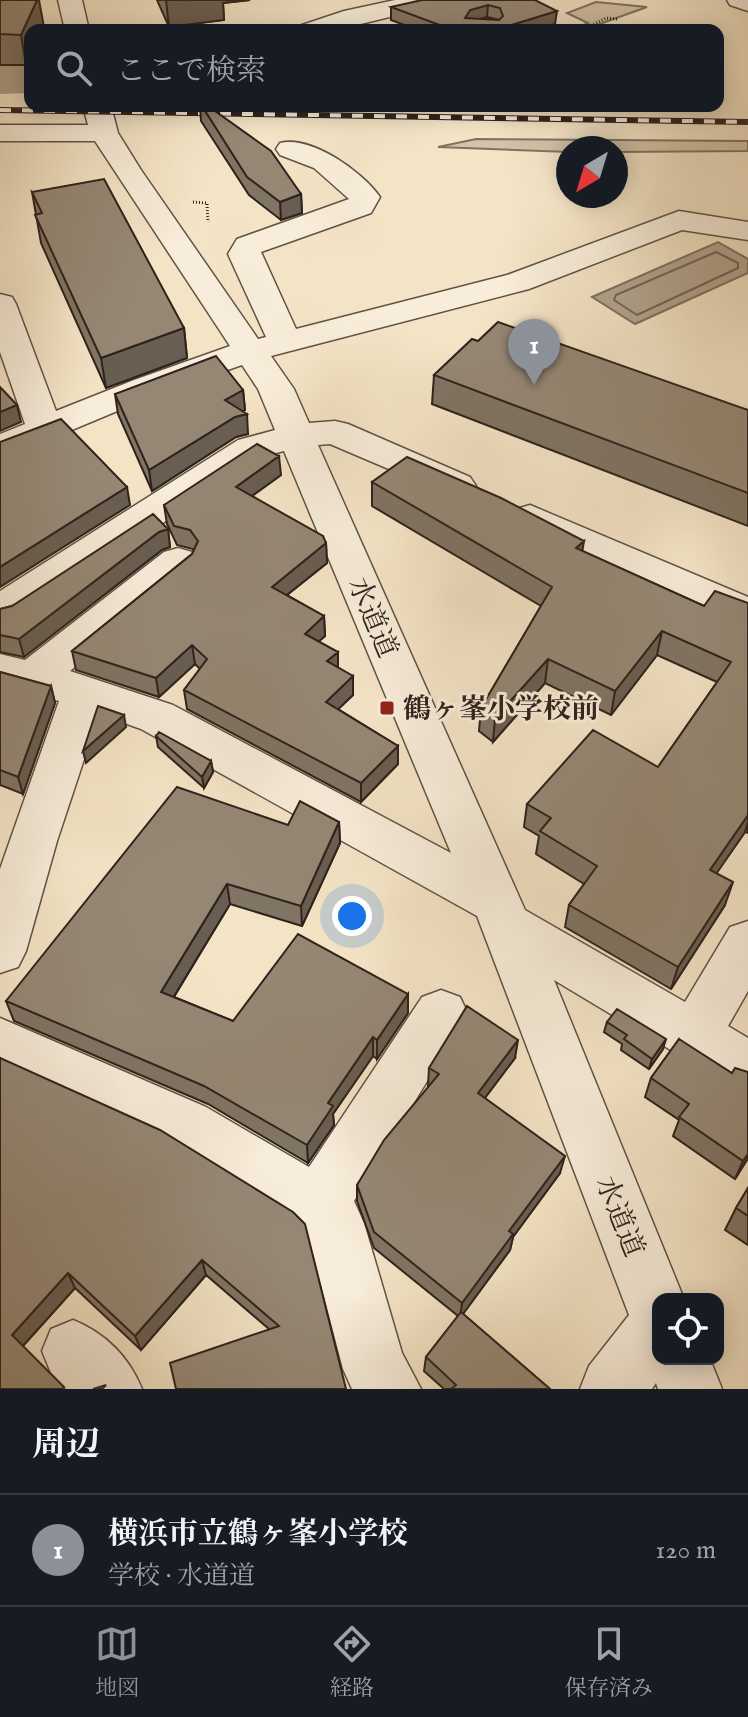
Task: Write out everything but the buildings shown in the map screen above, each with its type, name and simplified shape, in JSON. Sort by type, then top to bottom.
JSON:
[{"type":"street","points":[[70,0],[76,24]]},
{"type":"street","points":[[739,0],[748,4]]},
{"type":"street","points":[[333,24],[398,6],[431,12]]},
{"type":"street","points":[[0,133],[100,120]]},
{"type":"street","name":"水道道","points":[[100,120],[268,346],[276,389],[500,913],[652,1295]]},
{"type":"street","points":[[268,346],[244,254],[248,246],[360,207],[365,197],[324,162],[290,149]]},
{"type":"street","points":[[0,448],[146,387],[268,346],[518,282],[679,220],[748,231]]},
{"type":"street","points":[[3,322],[45,430]]},
{"type":"street","points":[[0,611],[251,448],[296,436],[335,432],[748,614]]},
{"type":"street","points":[[16,674],[178,562]]},
{"type":"street","points":[[16,674],[85,691],[157,717],[500,913],[748,1067]]},
{"type":"street","points":[[2,936],[16,830],[85,691]]},
{"type":"street","points":[[694,1035],[748,943]]},
{"type":"street","points":[[318,1205],[441,1014]]},
{"type":"street","points":[[0,1043],[186,1126],[318,1205],[334,1223],[375,1369],[389,1389]]},
{"type":"street","points":[[612,1389],[652,1337]]},
{"type":"street","points":[[680,1365],[690,1389]]},
{"type":"path","points":[[594,24],[606,18],[617,19]]},
{"type":"shaded area","points":[[596,2],[647,7],[600,24],[586,24],[588,23],[567,13]]},
{"type":"shaded area","points":[[476,139],[556,140],[556,152],[438,147]]},
{"type":"shaded area","points":[[628,140],[748,141],[748,151],[628,152]]},
{"type":"water","points":[[718,242],[748,259],[748,273],[635,324],[592,297]]},
{"type":"waterway","points":[[0,80],[24,79]]},
{"type":"railway","points":[[0,110],[24,110]]},
{"type":"railway","points":[[125,112],[748,122]]},
{"type":"place","name":"横浜市立鶴ヶ峯小学校","points":[[534,385]]},
{"type":"place","name":"鶴ヶ峯小学校前","points":[[387,708]]}]
